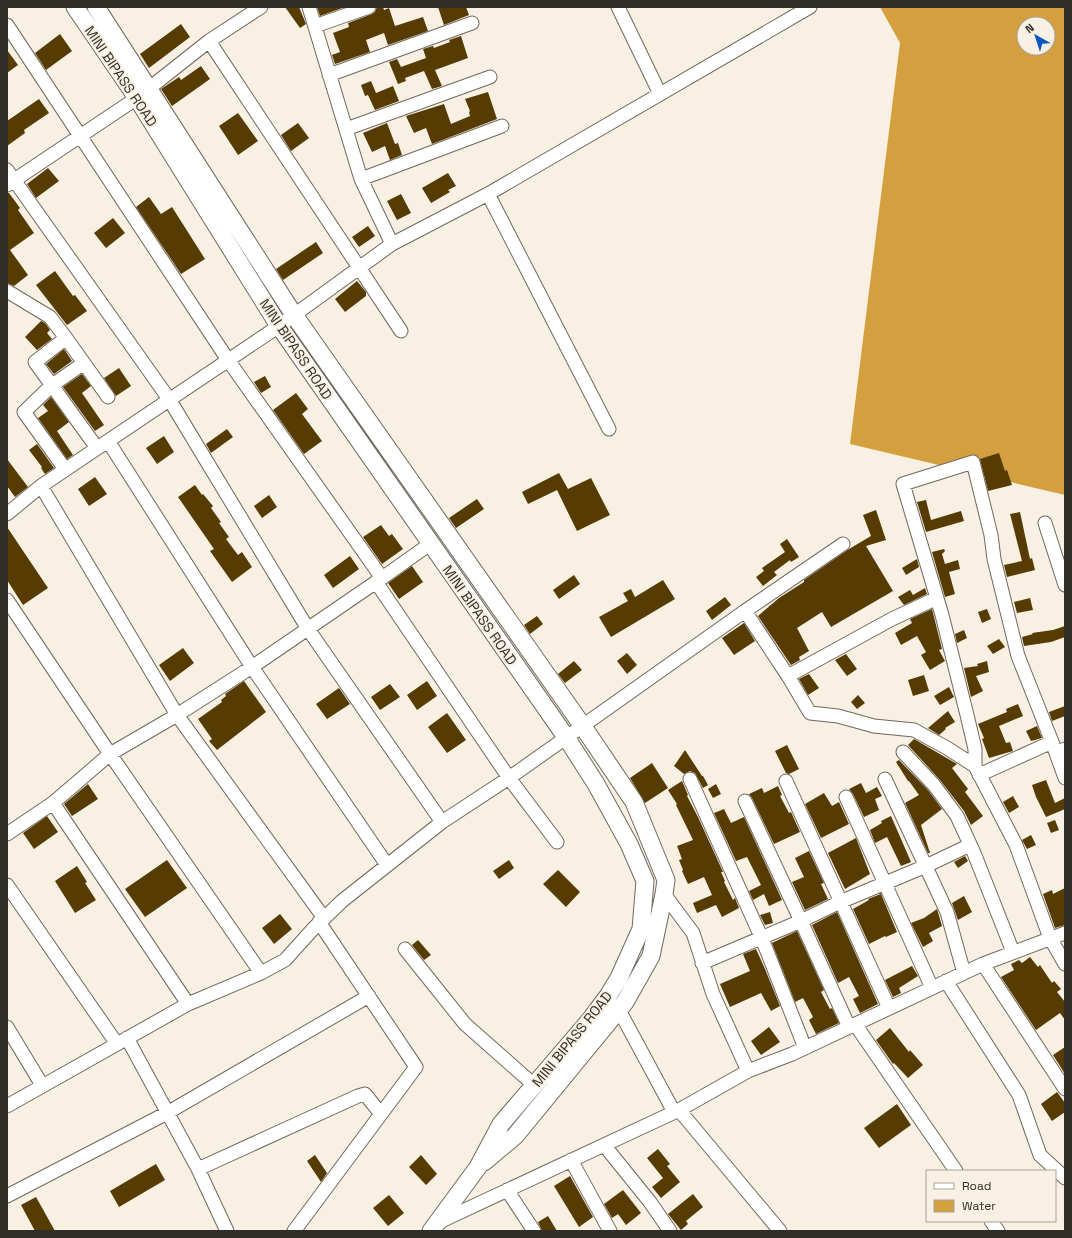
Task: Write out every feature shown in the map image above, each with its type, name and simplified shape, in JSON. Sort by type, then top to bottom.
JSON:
[{"type":"street","name":"MINI BIPASS ROAD","points":[[75,7],[143,93],[278,326],[566,737],[596,784],[629,844],[645,881],[641,929],[619,978],[590,1020],[501,1124],[478,1167],[434,1227]]},
{"type":"street","points":[[96,7],[143,93],[294,315],[582,725],[634,802],[666,880],[651,956],[625,1002],[515,1136],[478,1167]]},
{"type":"street","points":[[261,7],[209,41],[143,93],[80,136],[9,178],[169,400],[308,629],[442,822]]},
{"type":"street","points":[[309,7],[361,179],[392,244]]},
{"type":"street","points":[[315,26],[369,7]]},
{"type":"street","points":[[618,7],[660,94]]},
{"type":"street","points":[[7,514],[41,486],[65,469],[294,315],[392,244],[488,194],[810,7]]},
{"type":"street","points":[[330,74],[472,23]]},
{"type":"street","points":[[7,25],[228,360],[379,580],[509,778],[557,842]]},
{"type":"street","points":[[209,41],[401,331]]},
{"type":"street","points":[[346,129],[490,77]]},
{"type":"street","points":[[361,179],[502,126]]},
{"type":"street","points":[[488,194],[609,429]]},
{"type":"street","points":[[7,291],[50,317],[108,397]]},
{"type":"street","points":[[66,338],[35,362],[97,448]]},
{"type":"street","points":[[65,469],[24,412],[51,386],[84,363]]},
{"type":"street","points":[[108,441],[252,667],[387,865]]},
{"type":"street","points":[[1065,778],[1058,748],[1018,656],[994,559],[991,536],[973,462],[903,484],[937,598],[975,749],[977,770],[1016,845],[1050,938],[1065,964]]},
{"type":"street","points":[[41,486],[177,715],[322,920],[369,996],[416,1067],[294,1231]]},
{"type":"street","points":[[1045,523],[1061,561],[1065,585]]},
{"type":"street","points":[[7,834],[53,803],[110,754],[177,715],[252,667],[430,544]]},
{"type":"street","points":[[7,1106],[188,1004],[261,973],[286,960],[322,920],[342,901],[442,822],[509,778],[582,725],[843,544]]},
{"type":"street","points":[[788,676],[892,620],[937,598]]},
{"type":"street","points":[[7,600],[110,754],[261,973]]},
{"type":"street","points":[[745,611],[788,676],[810,713],[838,716],[874,726],[914,730],[947,748],[977,770]]},
{"type":"street","points":[[977,770],[1058,748]]},
{"type":"street","points":[[903,752],[934,785],[957,816],[1014,952]]},
{"type":"street","points":[[690,779],[762,938],[805,1048]]},
{"type":"street","points":[[884,779],[947,912],[964,973]]},
{"type":"street","points":[[786,781],[889,1008]]},
{"type":"street","points":[[846,797],[932,988]]},
{"type":"street","points":[[745,801],[852,1026],[955,1170]]},
{"type":"street","points":[[53,803],[188,1004]]},
{"type":"street","points":[[702,963],[802,921],[840,902],[926,866],[970,845]]},
{"type":"street","points":[[7,886],[122,1041],[168,1113],[198,1169],[227,1231]]},
{"type":"street","points":[[664,894],[692,933],[713,994],[748,1071]]},
{"type":"street","points":[[434,1227],[507,1190],[676,1111],[748,1071],[805,1048],[983,964],[1065,933]]},
{"type":"street","points":[[405,949],[465,1024],[534,1086]]},
{"type":"street","points":[[983,964],[1065,1089]]},
{"type":"street","points":[[946,981],[1019,1095],[1040,1154],[1065,1178]]},
{"type":"street","points":[[7,1196],[168,1113],[369,996]]},
{"type":"street","points":[[619,1010],[676,1111],[780,1231]]},
{"type":"street","points":[[7,1027],[42,1086]]},
{"type":"street","points":[[198,1169],[358,1096],[365,1094],[381,1114]]},
{"type":"street","points":[[604,1145],[650,1202],[670,1231]]},
{"type":"street","points":[[571,1160],[610,1231]]},
{"type":"street","points":[[507,1190],[534,1231]]},
{"type":"street","points":[[992,1222],[998,1231]]},
{"type":"water","points":[[880,7],[1065,7],[1065,495],[850,444],[900,43]]},
{"type":"building","points":[[285,7],[299,7],[306,24],[300,28]]},
{"type":"building","points":[[317,7],[345,7],[320,16]]},
{"type":"building","points":[[377,7],[383,7],[384,10],[389,8],[395,26],[423,17],[428,31],[388,45],[384,33],[366,40],[370,52],[335,64],[332,55],[340,52],[333,33],[349,27],[348,23],[372,14],[375,12]]},
{"type":"building","points":[[438,7],[466,7],[469,15],[444,25]]},
{"type":"building","points":[[181,24],[190,37],[149,68],[140,54]]},
{"type":"building","points":[[60,34],[72,51],[46,70],[35,53]]},
{"type":"building","points":[[461,36],[468,58],[435,70],[442,86],[432,89],[424,71],[405,78],[406,81],[398,84],[389,62],[397,59],[401,67],[426,58],[423,49],[433,46],[434,48],[450,42],[449,40]]},
{"type":"building","points":[[7,50],[18,65],[7,73]]},
{"type":"building","points":[[201,66],[210,79],[172,106],[161,89],[179,77],[181,80]]},
{"type":"building","points":[[371,81],[376,93],[393,86],[399,101],[375,110],[368,95],[365,96],[361,85]]},
{"type":"building","points":[[488,92],[497,119],[432,144],[426,128],[414,133],[406,116],[444,104],[451,124],[470,116],[470,111],[465,99]]},
{"type":"building","points":[[39,99],[49,113],[24,130],[25,133],[7,146],[7,121]]},
{"type":"building","points":[[238,113],[258,141],[238,155],[219,126]]},
{"type":"building","points":[[298,123],[309,138],[291,151],[281,135]]},
{"type":"building","points":[[387,123],[395,144],[398,143],[402,155],[390,160],[385,146],[372,152],[363,133]]},
{"type":"building","points":[[48,168],[59,181],[36,198],[27,184]]},
{"type":"building","points":[[448,173],[456,186],[448,190],[450,192],[431,203],[422,188]]},
{"type":"building","points":[[7,193],[9,193],[20,208],[18,210],[34,233],[10,250],[28,275],[14,286],[7,283]]},
{"type":"building","points":[[401,194],[411,213],[397,220],[387,201]]},
{"type":"building","points":[[149,197],[161,214],[172,207],[205,259],[181,274],[136,207]]},
{"type":"building","points":[[113,218],[125,233],[106,248],[94,233]]},
{"type":"building","points":[[368,226],[375,236],[359,247],[352,237]]},
{"type":"building","points":[[316,242],[323,253],[283,280],[276,269]]},
{"type":"building","points":[[55,271],[73,296],[75,295],[87,311],[67,325],[36,285]]},
{"type":"building","points":[[357,281],[366,292],[366,296],[345,312],[335,299]]},
{"type":"building","points":[[41,321],[45,323],[50,330],[47,333],[52,339],[37,350],[25,337]]},
{"type":"building","points":[[64,349],[72,361],[54,374],[46,364]]},
{"type":"building","points":[[119,368],[131,386],[116,396],[104,378]]},
{"type":"building","points":[[82,374],[91,386],[82,393],[104,425],[95,431],[63,387]]},
{"type":"building","points":[[265,376],[271,387],[261,393],[254,382]]},
{"type":"building","points":[[296,393],[308,409],[302,414],[322,441],[304,454],[273,410]]},
{"type":"building","points":[[51,397],[69,422],[57,431],[73,455],[67,459],[38,418],[48,411],[43,405]]},
{"type":"building","points":[[227,429],[233,437],[211,453],[206,444]]},
{"type":"building","points":[[164,436],[174,452],[157,464],[146,448]]},
{"type":"building","points":[[37,444],[54,468],[45,474],[41,468],[42,467],[29,450]]},
{"type":"building","points":[[999,453],[1005,471],[1007,470],[1012,485],[988,491],[980,459]]},
{"type":"building","points":[[7,459],[28,487],[15,497],[7,486]]},
{"type":"building","points":[[559,473],[568,489],[591,478],[610,515],[577,531],[557,490],[528,504],[522,492]]},
{"type":"building","points":[[95,477],[107,494],[89,506],[78,489]]},
{"type":"building","points":[[195,485],[213,506],[211,508],[229,537],[226,539],[238,555],[242,552],[252,567],[232,582],[210,551],[214,549],[178,497]]},
{"type":"building","points":[[269,495],[277,507],[262,518],[254,506]]},
{"type":"building","points":[[477,499],[484,509],[456,528],[449,518]]},
{"type":"building","points":[[926,500],[931,520],[961,511],[964,521],[926,532],[917,502]]},
{"type":"building","points":[[876,510],[886,540],[866,546],[893,591],[831,627],[822,612],[797,628],[809,651],[799,657],[800,660],[791,665],[758,616],[779,598],[804,582],[804,580],[849,549],[871,536],[863,515]]},
{"type":"building","points":[[1020,512],[1030,559],[1032,558],[1035,570],[1007,577],[1004,565],[1022,561],[1010,514]]},
{"type":"building","points":[[381,525],[389,536],[392,534],[403,549],[382,564],[363,537]]},
{"type":"building","points":[[7,527],[48,588],[23,605],[7,580]]},
{"type":"building","points":[[787,539],[799,557],[791,562],[790,560],[774,572],[777,575],[763,586],[756,577],[764,571],[762,568],[785,552],[780,544]]},
{"type":"building","points":[[944,549],[945,551],[942,554],[945,564],[958,560],[960,569],[949,572],[955,594],[945,597],[932,552]]},
{"type":"building","points":[[350,556],[359,569],[333,588],[324,575]]},
{"type":"building","points":[[917,559],[919,567],[906,575],[902,568]]},
{"type":"building","points":[[412,566],[423,582],[399,599],[388,583]]},
{"type":"building","points":[[574,575],[580,584],[559,599],[553,590]]},
{"type":"building","points":[[663,580],[675,599],[611,637],[599,617],[628,601],[623,593],[631,589],[635,597]]},
{"type":"building","points":[[925,588],[927,594],[904,605],[898,597],[910,590],[913,595]]},
{"type":"building","points":[[725,597],[731,605],[712,620],[706,611]]},
{"type":"building","points":[[1030,598],[1033,610],[1017,613],[1014,602]]},
{"type":"building","points":[[932,609],[942,649],[939,650],[945,661],[930,670],[921,655],[926,652],[917,636],[901,645],[895,633],[912,623],[910,619]]},
{"type":"building","points":[[987,609],[991,619],[982,623],[978,612]]},
{"type":"building","points":[[537,616],[543,624],[530,634],[524,625]]},
{"type":"building","points":[[744,623],[755,641],[734,655],[722,638]]},
{"type":"building","points":[[1065,626],[1065,637],[1051,642],[1024,646],[1022,637],[1033,634],[1032,633],[1053,630]]},
{"type":"building","points":[[964,630],[967,638],[957,643],[955,634]]},
{"type":"building","points":[[999,639],[1005,647],[993,654],[987,646]]},
{"type":"building","points":[[183,648],[194,663],[170,681],[159,665]]},
{"type":"building","points":[[627,653],[637,665],[627,674],[617,661]]},
{"type":"building","points":[[846,654],[857,669],[847,676],[835,660]]},
{"type":"building","points":[[574,661],[582,670],[565,683],[558,674]]},
{"type":"building","points":[[987,661],[989,672],[976,676],[983,691],[971,697],[964,668],[978,666],[977,664]]},
{"type":"building","points":[[809,674],[819,688],[808,695],[799,679]]},
{"type":"building","points":[[924,675],[929,691],[913,696],[908,680]]},
{"type":"building","points":[[244,681],[266,712],[217,750],[209,741],[212,739],[198,719],[222,702],[221,700],[226,696],[225,694]]},
{"type":"building","points":[[427,681],[437,696],[417,710],[407,695]]},
{"type":"building","points":[[390,684],[400,697],[380,710],[371,697]]},
{"type":"building","points":[[949,687],[954,697],[940,705],[934,696]]},
{"type":"building","points":[[339,688],[350,704],[327,719],[316,704]]},
{"type":"building","points":[[858,695],[865,703],[857,709],[851,702]]},
{"type":"building","points":[[1018,704],[1023,716],[999,726],[1006,743],[1010,742],[1013,751],[989,758],[982,739],[984,738],[978,724],[1007,712],[1006,709]]},
{"type":"building","points":[[1065,706],[1065,716],[1052,721],[1049,712]]},
{"type":"building","points":[[948,711],[955,722],[945,728],[946,729],[939,735],[928,728]]},
{"type":"building","points":[[447,713],[466,740],[447,753],[428,727]]},
{"type":"building","points":[[1037,726],[1042,738],[1031,741],[1026,731]]},
{"type":"building","points":[[914,739],[957,764],[952,768],[968,789],[965,792],[983,816],[971,825],[964,811],[940,780],[908,745]]},
{"type":"building","points":[[787,745],[799,769],[789,774],[786,773],[775,751]]},
{"type":"building","points":[[685,750],[708,785],[703,788],[695,773],[690,771],[684,774],[674,766]]},
{"type":"building","points":[[899,760],[928,790],[942,809],[921,825],[930,853],[928,853],[905,803],[919,795],[896,762]]},
{"type":"building","points":[[652,763],[668,788],[645,803],[630,778]]},
{"type":"building","points":[[1046,780],[1055,803],[1065,798],[1065,809],[1046,817],[1032,785]]},
{"type":"building","points":[[682,781],[688,795],[687,796],[723,872],[721,872],[725,881],[724,882],[733,900],[735,898],[739,908],[722,917],[716,905],[697,913],[693,903],[712,895],[704,877],[688,884],[682,871],[683,870],[679,860],[682,859],[677,846],[693,840],[676,805],[677,804],[668,790]]},
{"type":"building","points":[[861,783],[866,793],[877,787],[882,796],[875,799],[879,810],[864,817],[849,789]]},
{"type":"building","points":[[88,784],[98,799],[72,816],[64,804]]},
{"type":"building","points":[[716,784],[721,794],[713,798],[708,789]]},
{"type":"building","points":[[778,786],[782,795],[780,796],[789,813],[791,812],[800,832],[774,844],[749,794],[762,788],[764,793]]},
{"type":"building","points":[[824,793],[832,806],[839,802],[849,824],[821,838],[805,804]]},
{"type":"building","points":[[1013,796],[1019,807],[1009,813],[1003,802]]},
{"type":"building","points":[[724,809],[731,823],[744,817],[782,900],[769,906],[764,894],[753,900],[749,891],[761,885],[747,857],[736,861],[714,813]]},
{"type":"building","points":[[47,816],[58,832],[34,849],[23,833]]},
{"type":"building","points":[[891,816],[911,862],[901,866],[887,837],[875,843],[870,830],[882,823],[881,821]]},
{"type":"building","points":[[1055,820],[1059,830],[1051,833],[1047,823]]},
{"type":"building","points":[[1031,835],[1036,845],[1027,849],[1022,840]]},
{"type":"building","points":[[856,838],[870,874],[845,889],[828,853]]},
{"type":"building","points":[[809,851],[824,883],[821,884],[828,899],[805,910],[792,882],[804,877],[795,858]]},
{"type":"building","points":[[965,856],[968,861],[958,868],[954,862]]},
{"type":"building","points":[[167,860],[187,888],[145,917],[125,889]]},
{"type":"building","points":[[509,860],[514,868],[499,879],[493,871]]},
{"type":"building","points":[[77,866],[87,882],[85,883],[96,900],[75,913],[55,881]]},
{"type":"building","points":[[558,870],[580,892],[566,907],[543,884]]},
{"type":"building","points":[[1065,888],[1065,925],[1055,928],[1043,894],[1052,890],[1053,894]]},
{"type":"building","points":[[881,894],[897,932],[869,944],[853,909],[869,900],[868,899]]},
{"type":"building","points":[[964,896],[972,912],[958,920],[952,903]]},
{"type":"building","points":[[937,909],[942,926],[929,933],[933,941],[923,947],[911,923],[924,918]]},
{"type":"building","points":[[770,912],[773,923],[765,925],[760,915]]},
{"type":"building","points":[[837,912],[878,1004],[860,1013],[853,999],[859,996],[849,977],[838,983],[812,925]]},
{"type":"building","points":[[280,914],[292,929],[274,944],[262,928]]},
{"type":"building","points":[[797,931],[824,990],[821,992],[830,1009],[832,1008],[839,1023],[816,1034],[809,1020],[813,1017],[803,998],[795,1002],[772,943]]},
{"type":"building","points":[[418,940],[431,955],[424,960],[412,945]]},
{"type":"building","points":[[756,949],[780,1006],[771,1011],[761,993],[730,1007],[720,984],[750,971],[743,954]]},
{"type":"building","points":[[1030,957],[1038,967],[1040,965],[1052,983],[1054,981],[1061,989],[1057,992],[1065,1002],[1065,1020],[1060,1013],[1036,1030],[1001,977],[1014,970],[1011,964],[1019,960],[1022,963]]},
{"type":"building","points":[[912,966],[918,976],[899,988],[901,993],[893,997],[885,980]]},
{"type":"building","points":[[769,1027],[780,1042],[761,1055],[751,1041]]},
{"type":"building","points":[[890,1028],[909,1052],[910,1050],[923,1065],[908,1078],[894,1063],[893,1064],[876,1040]]},
{"type":"building","points":[[1065,1047],[1065,1074],[1053,1055]]},
{"type":"building","points":[[1057,1092],[1065,1103],[1065,1112],[1052,1121],[1041,1104]]},
{"type":"building","points":[[897,1104],[911,1125],[879,1148],[864,1128]]},
{"type":"building","points":[[658,1149],[670,1164],[667,1166],[680,1182],[661,1198],[652,1187],[663,1178],[647,1158]]},
{"type":"building","points":[[315,1155],[327,1173],[321,1182],[307,1161]]},
{"type":"building","points":[[421,1155],[437,1174],[426,1185],[409,1167]]},
{"type":"building","points":[[156,1164],[165,1180],[119,1207],[110,1191]]},
{"type":"building","points":[[570,1176],[593,1217],[579,1227],[554,1186]]},
{"type":"building","points":[[623,1190],[641,1213],[626,1225],[618,1214],[612,1218],[604,1204]]},
{"type":"building","points":[[693,1194],[703,1207],[686,1221],[688,1224],[681,1230],[668,1214]]},
{"type":"building","points":[[389,1195],[404,1213],[388,1226],[373,1208]]},
{"type":"building","points":[[36,1197],[55,1231],[35,1231],[21,1205]]},
{"type":"building","points":[[548,1216],[557,1231],[542,1231],[538,1222]]}]
